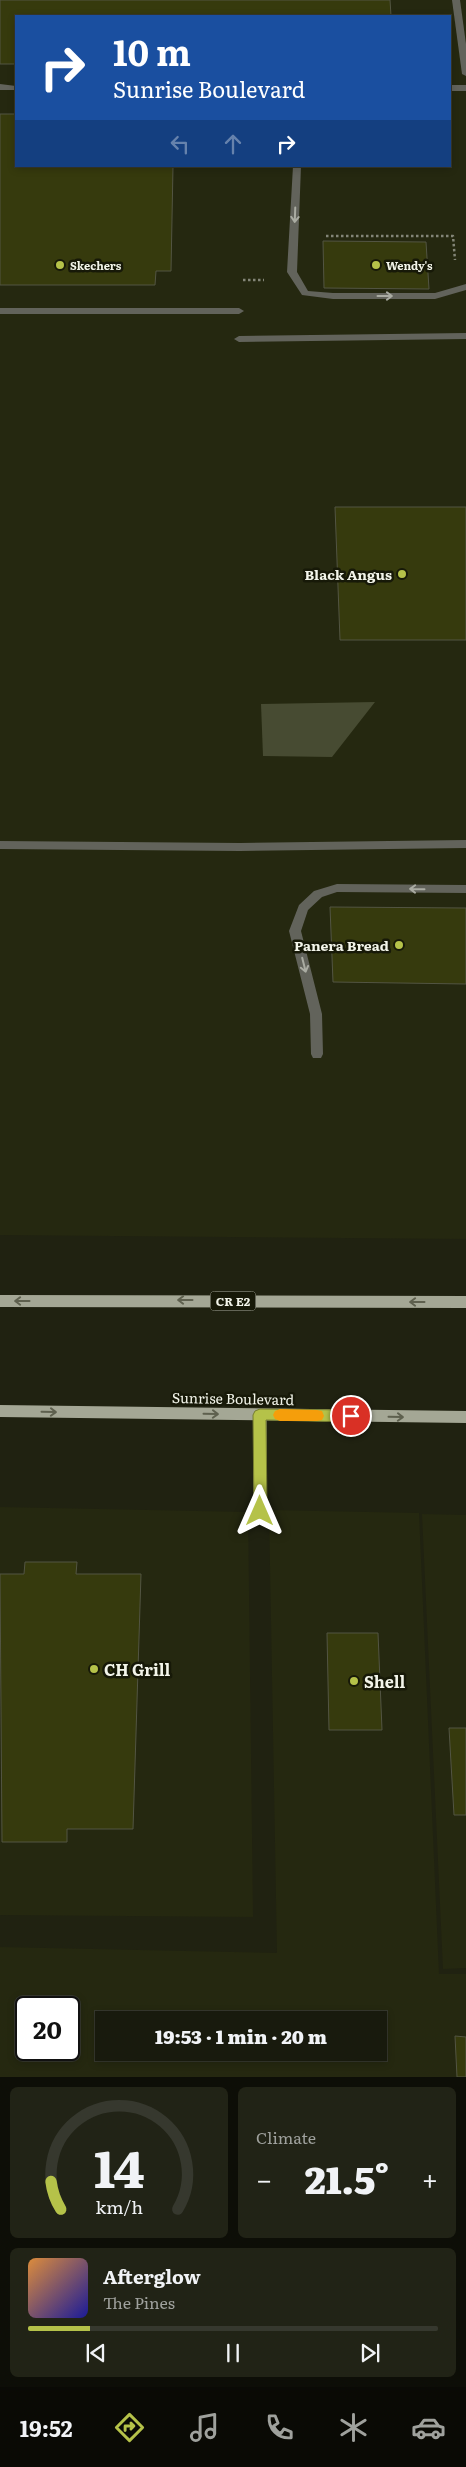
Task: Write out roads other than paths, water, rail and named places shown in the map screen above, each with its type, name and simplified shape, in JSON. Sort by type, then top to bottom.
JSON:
[{"type":"main road","name":"CR E2","points":[[0,1301],[466,1302]]},
{"type":"main road","name":"Sunrise Boulevard","points":[[0,1411],[466,1417]]},
{"type":"lane","points":[[456,0],[466,74]]},
{"type":"lane","points":[[0,88],[15,88]]},
{"type":"lane","points":[[451,88],[466,88]]},
{"type":"lane","points":[[297,167],[292,272],[305,293],[332,296],[435,296],[466,287]]},
{"type":"lane","points":[[0,311],[239,311]]},
{"type":"lane","points":[[239,339],[466,336]]},
{"type":"lane","points":[[0,845],[240,847],[466,844]]},
{"type":"lane","points":[[317,1054],[316,1014],[295,931],[303,908],[318,894],[337,888],[466,889]]},
{"type":"lane","points":[[260,1415],[260,1511]]},
{"type":"place","name":"Skechers","points":[[60,265]]},
{"type":"place","name":"Wendy's","points":[[376,265]]},
{"type":"place","name":"Black Angus","points":[[402,574]]},
{"type":"place","name":"Panera Bread","points":[[399,945]]},
{"type":"place","name":"CH Grill","points":[[94,1669]]},
{"type":"place","name":"Shell","points":[[354,1681]]}]
